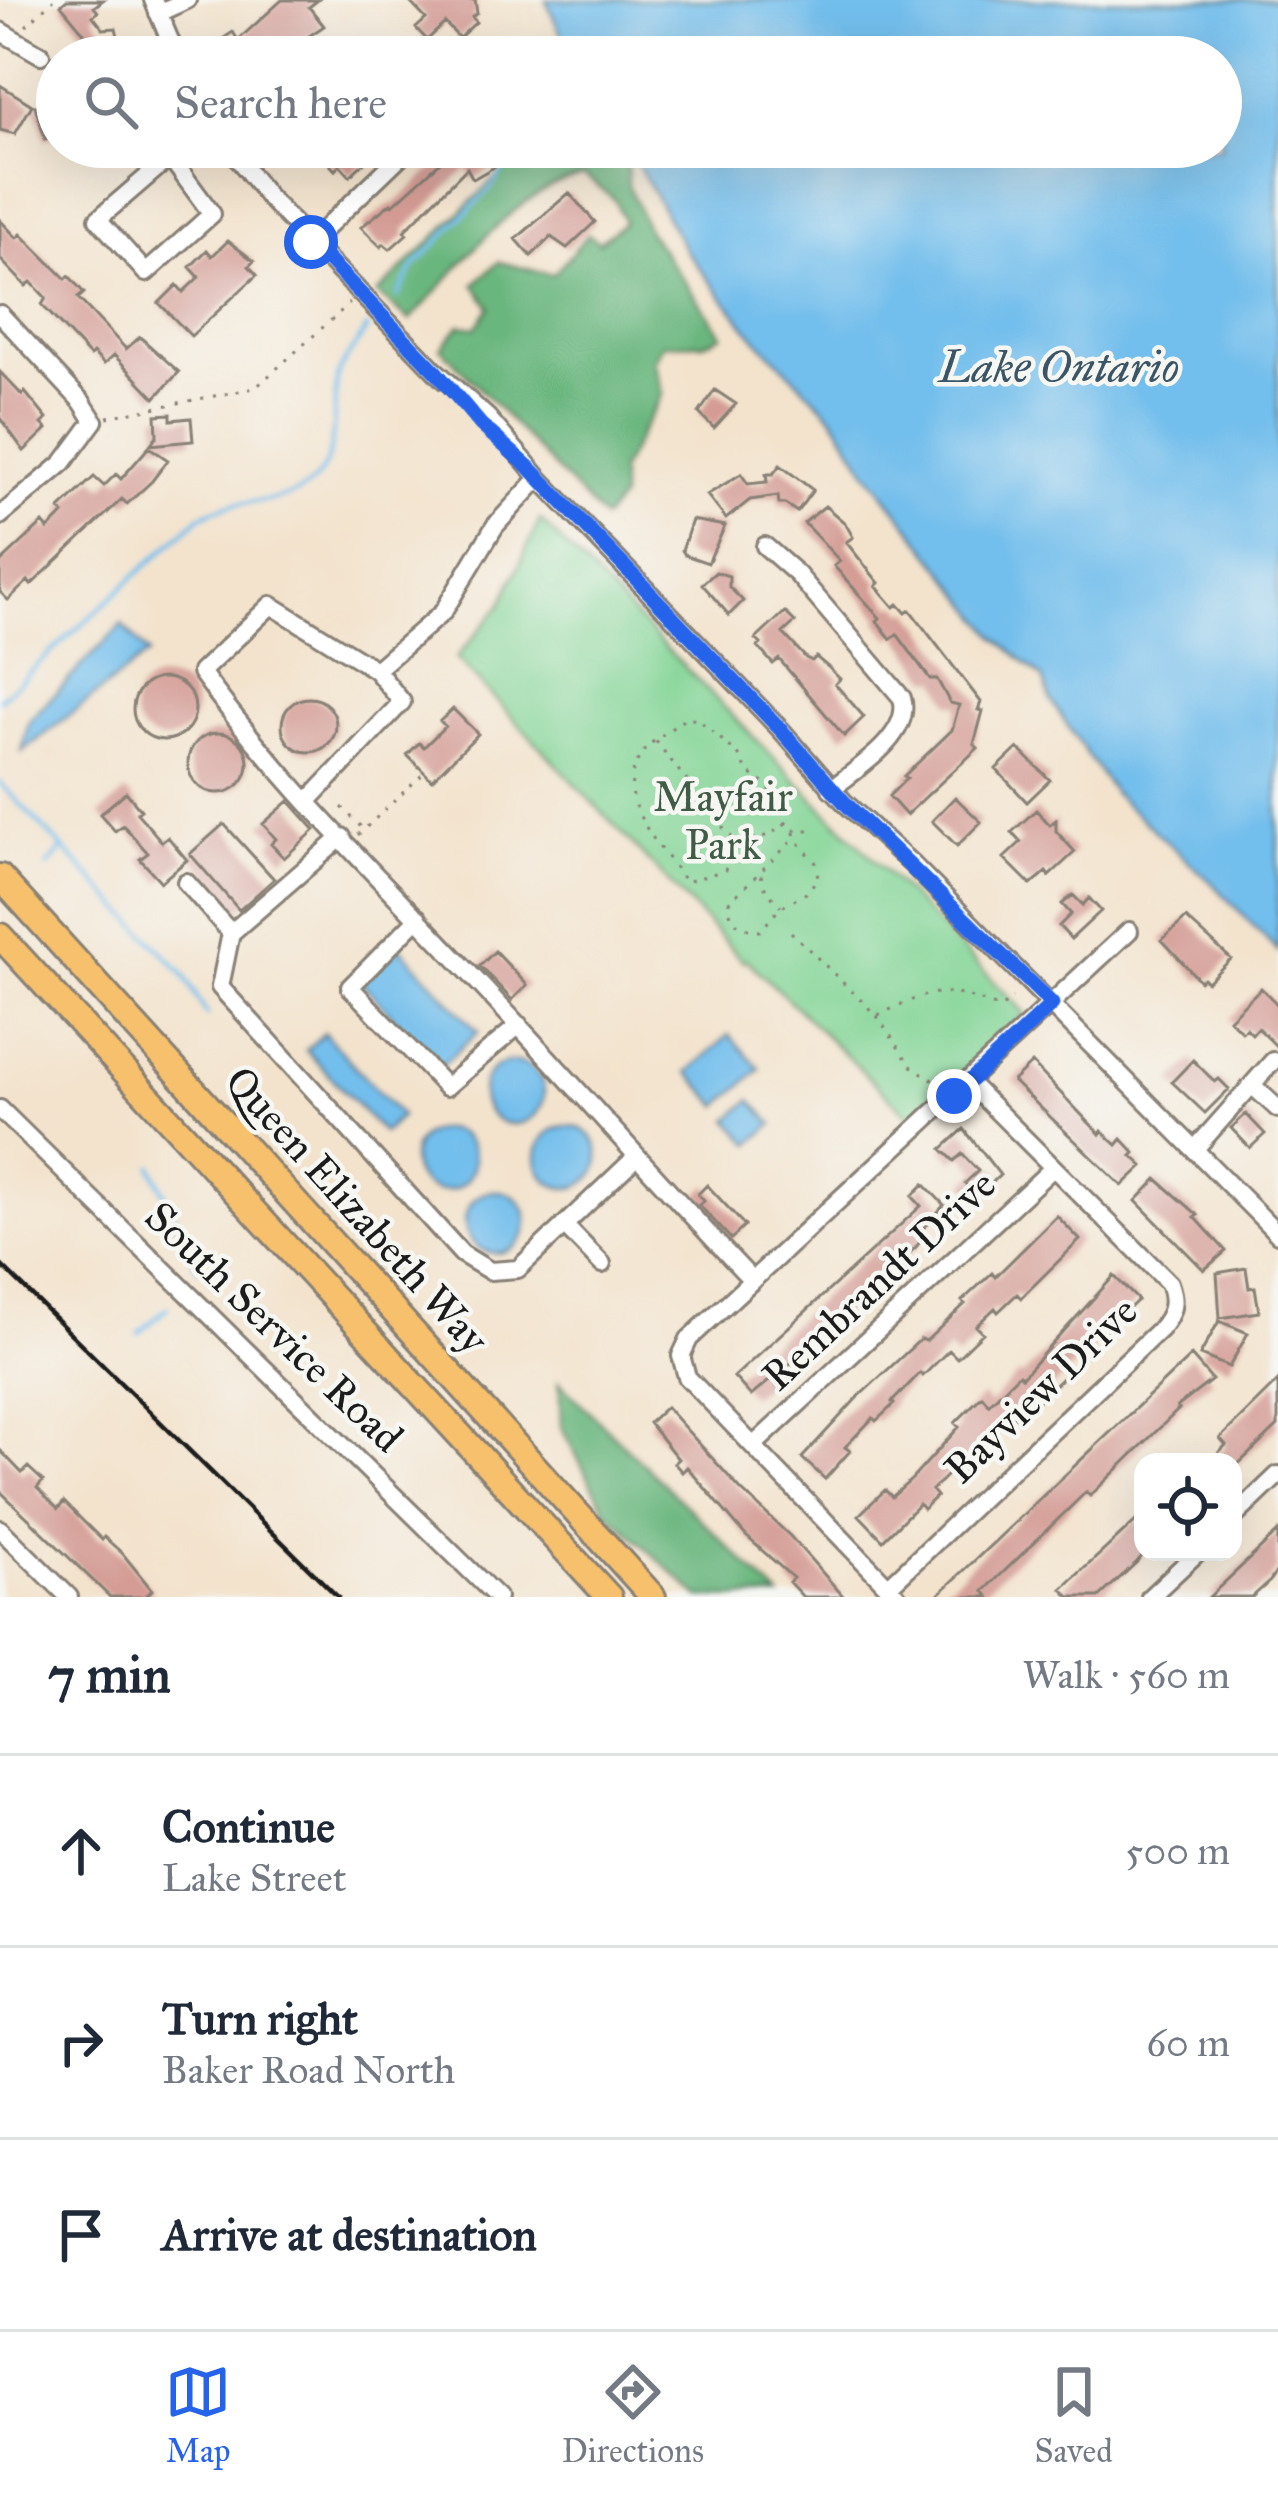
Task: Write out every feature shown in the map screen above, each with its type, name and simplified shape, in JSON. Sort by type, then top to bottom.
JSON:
[{"type":"highway","name":"Queen Elizabeth Way","points":[[0,877],[653,1597]]},
{"type":"highway","name":"Queen Elizabeth Way","points":[[0,936],[609,1597]]},
{"type":"street","points":[[168,36],[155,6],[187,0]]},
{"type":"street","points":[[7,36],[36,52]]},
{"type":"street","points":[[158,168],[98,219],[146,273],[212,214],[178,168]]},
{"type":"street","points":[[245,168],[481,425],[535,474],[1278,1234]]},
{"type":"street","points":[[311,242],[388,168]]},
{"type":"street","points":[[0,314],[94,421],[64,463],[0,516]]},
{"type":"street","points":[[376,670],[443,612],[495,526],[535,474]]},
{"type":"street","points":[[766,546],[796,574],[902,698],[903,720],[896,731],[836,786]]},
{"type":"street","points":[[308,801],[402,702],[376,670],[271,605],[201,672],[246,736],[519,1024],[635,1158],[752,1280]]},
{"type":"street","points":[[345,840],[231,933],[220,987],[462,1254],[490,1271],[518,1269],[635,1158]]},
{"type":"street","points":[[186,882],[231,933]]},
{"type":"street","points":[[418,918],[350,987],[446,1088],[519,1024]]},
{"type":"street","points":[[893,1592],[687,1377],[681,1356],[689,1339],[1129,932]]},
{"type":"street","points":[[1195,1149],[1273,1061]]},
{"type":"street","name":"Bayview Drive","points":[[893,1592],[1170,1317],[1174,1298],[1168,1283],[968,1082]]},
{"type":"street","points":[[1252,1084],[1278,1109]]},
{"type":"street","name":"South Service Road","points":[[0,1109],[496,1597]]},
{"type":"street","name":"Rembrandt Drive","points":[[754,1445],[1053,1168]]},
{"type":"street","points":[[565,1225],[602,1264]]},
{"type":"street","points":[[1242,1509],[1278,1475]]},
{"type":"street","points":[[0,1529],[70,1597]]},
{"type":"street","points":[[1150,1597],[1188,1561]]},
{"type":"path","points":[[7,36],[53,0]]},
{"type":"path","points":[[94,421],[255,388],[351,302]]},
{"type":"path","points":[[738,842],[725,870],[686,882],[641,826],[634,802],[634,771],[640,752],[686,718],[699,720],[738,754],[748,772],[768,786],[786,823],[794,830],[814,830]]},
{"type":"path","points":[[655,740],[738,842],[770,835],[786,823]]},
{"type":"path","points":[[345,840],[363,830],[423,774],[419,770]]},
{"type":"path","points":[[342,807],[363,830]]},
{"type":"path","points":[[794,830],[819,873],[811,889],[782,907],[760,932],[746,930],[733,918],[729,902],[795,838]]},
{"type":"path","points":[[760,873],[766,891],[782,907]]},
{"type":"path","points":[[791,932],[877,1016],[911,1066],[945,1087]]},
{"type":"path","points":[[877,1016],[934,990],[1001,1008],[1012,998]]},
{"type":"green space","points":[[504,168],[627,168],[628,185],[648,231],[723,335],[705,343],[663,344],[654,361],[663,393],[620,471],[621,498],[603,519],[441,348],[460,325],[476,327],[490,307],[474,284],[499,262],[553,275],[588,234],[599,242],[624,222],[615,200],[584,175],[533,197],[488,234],[410,320],[377,294]]},
{"type":"green space","name":"Mayfair Park","points":[[540,520],[1025,1013],[913,1120],[743,961],[456,658],[501,605]]},
{"type":"green space","points":[[559,1382],[780,1597],[699,1597],[607,1512],[561,1427]]},
{"type":"water","name":"Lake Ontario","points":[[546,0],[1278,0],[1278,951],[1114,794],[1051,701],[1043,678],[996,637],[868,473],[834,418],[752,334],[685,250],[640,168],[1242,168],[1242,36],[562,36]]},
{"type":"water","points":[[122,624],[148,654],[22,752],[29,721]]},
{"type":"water","points":[[400,947],[478,1032],[440,1067],[361,982]]},
{"type":"water","points":[[324,1033],[401,1116],[383,1133],[306,1050]]},
{"type":"water","points":[[729,1035],[760,1069],[719,1106],[688,1072]]},
{"type":"water","points":[[513,1062],[535,1071],[544,1093],[535,1115],[513,1124],[491,1115],[482,1093],[491,1071]]},
{"type":"water","points":[[751,1100],[773,1124],[751,1144],[729,1120]]},
{"type":"water","points":[[568,1126],[590,1135],[599,1157],[590,1179],[568,1188],[546,1179],[537,1157],[546,1135]]},
{"type":"water","points":[[443,1129],[465,1138],[474,1160],[465,1182],[443,1191],[421,1182],[412,1160],[421,1138]]},
{"type":"water","points":[[496,1191],[518,1200],[527,1222],[518,1244],[496,1253],[474,1244],[465,1222],[474,1200]]},
{"type":"building","points":[[67,0],[103,0],[94,7],[98,12],[93,16],[103,29],[116,28],[118,36],[85,36],[61,5]]},
{"type":"building","points":[[282,0],[318,0],[309,7],[324,26],[309,36],[242,36]]},
{"type":"building","points":[[408,0],[475,0],[477,13],[472,17],[476,22],[461,36],[445,23],[431,36],[423,36],[416,28],[426,19]]},
{"type":"building","points":[[0,85],[32,105],[15,134],[0,130]]},
{"type":"building","points":[[434,168],[467,168],[390,249],[381,247],[361,227]]},
{"type":"building","points":[[467,168],[492,168],[473,179]]},
{"type":"building","points":[[569,193],[595,222],[567,248],[551,237],[531,256],[516,239]]},
{"type":"building","points":[[0,220],[66,279],[69,276],[84,293],[78,298],[126,349],[140,337],[179,372],[155,398],[114,355],[104,364],[93,353],[90,356],[42,305],[46,298],[31,282],[26,286],[0,259]]},
{"type":"building","points":[[228,241],[254,261],[249,266],[257,275],[191,336],[159,303],[177,285],[183,292],[199,277],[190,267],[207,250],[212,256]]},
{"type":"building","points":[[0,372],[47,419],[42,424],[47,429],[24,451],[0,418]]},
{"type":"building","points":[[715,390],[736,404],[714,428],[699,413]]},
{"type":"building","points":[[171,414],[171,420],[191,418],[193,441],[150,445],[157,436],[156,415]]},
{"type":"building","points":[[149,447],[168,460],[152,481],[127,504],[122,499],[31,585],[28,581],[8,600],[0,592],[0,563],[43,523],[48,529],[64,514],[60,509],[94,477],[104,486],[116,474],[121,479]]},
{"type":"building","points":[[780,465],[813,490],[797,512],[779,504],[778,496],[750,500],[726,519],[707,495],[741,474],[748,484],[767,482],[766,474],[773,474]]},
{"type":"building","points":[[825,506],[845,523],[853,537],[846,542],[879,583],[876,586],[894,607],[898,604],[906,613],[910,610],[981,702],[974,744],[978,748],[906,815],[889,796],[952,730],[959,705],[950,703],[937,679],[930,679],[897,634],[891,639],[877,621],[880,618],[834,566],[840,561],[804,523]]},
{"type":"building","points":[[692,520],[725,526],[708,563],[682,550]]},
{"type":"building","points":[[716,572],[729,576],[729,587],[743,601],[729,615],[702,584]]},
{"type":"building","points":[[785,612],[795,622],[783,633],[806,658],[816,657],[840,679],[835,684],[864,717],[844,736],[779,659],[773,664],[758,647],[761,644],[756,639]]},
{"type":"building","points":[[164,678],[186,687],[195,709],[186,731],[164,740],[142,731],[133,709],[142,687]]},
{"type":"building","points":[[309,698],[328,706],[336,725],[328,744],[309,752],[290,744],[282,725],[290,706]]},
{"type":"building","points":[[453,709],[478,734],[432,780],[407,755],[419,743],[424,747],[445,726],[440,721]]},
{"type":"building","points":[[218,733],[240,741],[248,763],[240,785],[218,793],[196,785],[188,763],[196,741]]},
{"type":"building","points":[[1018,748],[1050,780],[1027,802],[996,769]]},
{"type":"building","points":[[126,792],[162,842],[168,837],[187,860],[161,882],[140,859],[148,853],[123,825],[115,831],[100,814]]},
{"type":"building","points":[[955,797],[981,822],[957,846],[932,821]]},
{"type":"building","points":[[289,801],[315,830],[284,858],[271,844],[276,839],[263,824]]},
{"type":"building","points":[[1036,810],[1050,825],[1056,820],[1056,831],[1075,852],[1049,876],[1046,872],[1031,885],[1004,858],[1021,842],[1012,832]]},
{"type":"building","points":[[224,824],[274,879],[239,910],[190,854]]},
{"type":"building","points":[[1073,895],[1083,905],[1089,898],[1101,911],[1071,939],[1059,926],[1071,914],[1062,904]]},
{"type":"building","points":[[1186,918],[1231,959],[1207,982],[1200,981],[1162,940]]},
{"type":"building","points":[[495,951],[527,985],[512,1000],[480,966]]},
{"type":"building","points":[[1261,988],[1278,1005],[1278,1048],[1258,1028],[1252,1034],[1246,1028],[1242,1032],[1229,1019]]},
{"type":"building","points":[[1193,1060],[1229,1089],[1205,1113],[1172,1082]]},
{"type":"building","points":[[1032,1063],[1100,1134],[1102,1131],[1117,1145],[1122,1139],[1135,1153],[1132,1156],[1143,1166],[1122,1186],[1013,1081]]},
{"type":"building","points":[[1246,1114],[1265,1134],[1250,1148],[1231,1128]]},
{"type":"building","points":[[964,1129],[1000,1175],[977,1197],[965,1183],[978,1171],[962,1154],[954,1161],[942,1149]]},
{"type":"building","points":[[1157,1179],[1198,1215],[1195,1217],[1226,1251],[1204,1270],[1136,1201]]},
{"type":"building","points":[[924,1184],[944,1205],[922,1230],[926,1234],[916,1247],[751,1396],[734,1377],[921,1206],[912,1196]]},
{"type":"building","points":[[707,1185],[745,1226],[731,1239],[699,1205],[704,1201],[698,1194]]},
{"type":"building","points":[[1057,1216],[1080,1240],[1021,1298],[1017,1294],[998,1312],[995,1308],[976,1326],[983,1333],[957,1358],[949,1350],[923,1376],[920,1373],[894,1404],[845,1447],[850,1451],[825,1479],[802,1458],[856,1399],[921,1339],[926,1341],[965,1304],[962,1301],[992,1273],[995,1277]]},
{"type":"building","points":[[1246,1268],[1259,1312],[1220,1318],[1217,1273]]},
{"type":"building","points":[[1114,1276],[1138,1300],[1018,1420],[1013,1415],[965,1461],[970,1466],[956,1480],[949,1473],[932,1490],[937,1496],[923,1509],[919,1504],[883,1540],[859,1515],[885,1490],[892,1497],[912,1479],[982,1396],[989,1404],[1019,1374],[1022,1377]]},
{"type":"building","points":[[1219,1321],[1248,1333],[1229,1367],[1200,1355]]},
{"type":"building","points":[[1191,1356],[1212,1380],[1177,1407],[1090,1496],[1086,1492],[984,1591],[989,1597],[936,1597]]},
{"type":"building","points":[[1278,1381],[1278,1426],[1242,1460],[1242,1453],[1218,1453],[1226,1445],[1220,1438]]},
{"type":"building","points":[[666,1407],[844,1597],[803,1597],[789,1582],[793,1578],[746,1536],[687,1467],[682,1472],[674,1463],[678,1459],[649,1423]]},
{"type":"building","points":[[0,1450],[22,1473],[28,1467],[43,1481],[37,1488],[58,1509],[64,1502],[123,1554],[152,1590],[145,1597],[110,1597],[0,1491]]},
{"type":"building","points":[[1134,1523],[1134,1561],[1138,1561],[1099,1597],[1070,1597],[1062,1589]]},
{"type":"building","points":[[1278,1532],[1278,1569],[1270,1581],[1252,1597],[1209,1597]]},
{"type":"waterway","points":[[398,296],[414,266],[504,168]]},
{"type":"waterway","points":[[0,699],[201,516],[226,506],[293,494],[320,474],[331,443],[340,371],[367,328]]},
{"type":"waterway","points":[[0,783],[183,973],[207,1015]]},
{"type":"waterway","points":[[47,867],[63,848]]},
{"type":"waterway","points":[[152,1166],[197,1268]]},
{"type":"waterway","points":[[139,1333],[167,1308]]},
{"type":"railway","points":[[0,1264],[338,1597]]},
{"type":"route","points":[[311,242],[481,425],[532,470],[782,731],[845,803],[1052,1004],[954,1096]]}]
